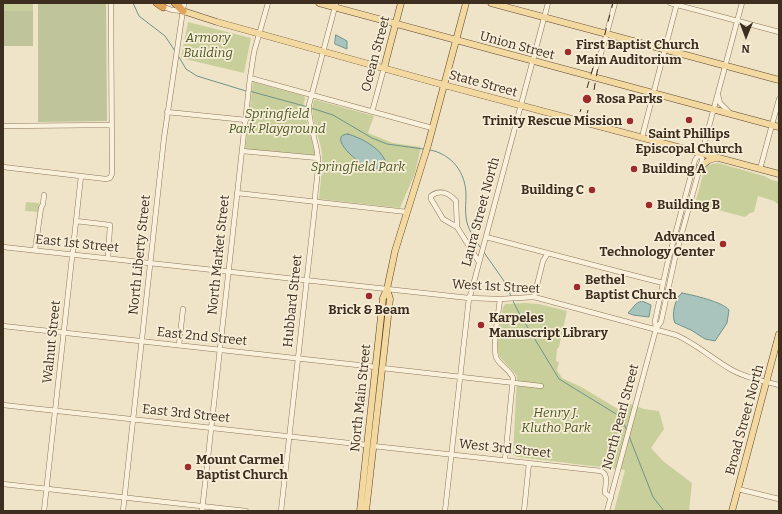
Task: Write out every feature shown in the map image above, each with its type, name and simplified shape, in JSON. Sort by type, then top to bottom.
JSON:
[{"type":"highway","points":[[175,3],[183,11]]},
{"type":"main road","name":"Union Street","points":[[319,3],[335,5],[456,41],[779,127]]},
{"type":"main road","name":"Ocean Street","points":[[384,68],[401,3]]},
{"type":"main road","name":"North Main Street","points":[[360,511],[370,445],[379,367],[390,299],[387,289],[395,251],[428,145],[466,3]]},
{"type":"main road","points":[[491,3],[779,80]]},
{"type":"main road","name":"State Street","points":[[183,11],[204,19],[444,85],[779,174]]},
{"type":"main road","points":[[700,167],[709,160],[719,158]]},
{"type":"main road","name":"Broad Street North","points":[[732,511],[779,334]]},
{"type":"main road","name":"North Main Street","points":[[366,511],[370,445]]},
{"type":"street","points":[[3,168],[106,179],[110,178],[112,174],[111,3]]},
{"type":"street","points":[[154,3],[172,10],[183,11]]},
{"type":"street","name":"North Liberty Street","points":[[123,511],[167,112],[184,3]]},
{"type":"street","name":"North Market Street","points":[[202,509],[250,78],[252,64],[268,3]]},
{"type":"street","name":"Laura Street North","points":[[445,511],[469,298],[548,3]]},
{"type":"street","points":[[593,77],[615,3]]},
{"type":"street","points":[[670,3],[779,32]]},
{"type":"street","name":"North Pearl Street","points":[[607,511],[656,329],[661,322],[674,264],[702,161],[701,153],[742,3]]},
{"type":"street","points":[[642,137],[677,4]]},
{"type":"street","name":"Hubbard Street","points":[[281,511],[315,202],[318,158],[309,105],[335,5]]},
{"type":"street","name":"Ocean Street","points":[[372,112],[384,68]]},
{"type":"street","points":[[250,78],[432,128]]},
{"type":"street","points":[[718,92],[720,103],[732,114]]},
{"type":"street","points":[[760,169],[779,99]]},
{"type":"street","points":[[167,112],[246,120]]},
{"type":"street","points":[[3,126],[111,125]]},
{"type":"street","points":[[242,152],[318,158]]},
{"type":"street","name":"North Pearl Street","points":[[656,329],[655,321],[663,282],[695,160],[701,153]]},
{"type":"street","name":"Walnut Street","points":[[44,511],[80,176]]},
{"type":"street","points":[[457,227],[456,201],[447,193],[438,192],[433,194],[431,199],[443,219],[457,227],[479,262]]},
{"type":"street","points":[[237,193],[406,212]]},
{"type":"street","points":[[35,250],[44,195]]},
{"type":"street","points":[[76,221],[110,225],[108,258]]},
{"type":"street","points":[[486,237],[663,282]]},
{"type":"street","name":"East 1st Street","points":[[3,246],[387,289]]},
{"type":"street","points":[[534,297],[543,261],[548,254]]},
{"type":"street","name":"West 1st Street","points":[[387,289],[469,298],[507,299],[534,297],[676,335],[691,342],[720,363],[737,373],[779,385]]},
{"type":"street","points":[[500,299],[495,354],[497,360],[512,375],[513,382],[504,460]]},
{"type":"street","points":[[179,345],[183,309]]},
{"type":"street","name":"East 2nd Street","points":[[3,326],[541,386]]},
{"type":"street","name":"East 3rd Street","points":[[3,405],[370,445]]},
{"type":"street","name":"West 3rd Street","points":[[370,445],[602,471],[606,475],[605,493],[610,498]]},
{"type":"street","points":[[524,511],[529,463]]},
{"type":"street","points":[[3,484],[124,497],[202,509],[246,511]]},
{"type":"street","points":[[738,489],[779,499]]},
{"type":"green space","points":[[3,3],[33,3],[33,11],[3,11]]},
{"type":"green space","points":[[38,3],[106,3],[107,121],[38,122]]},
{"type":"green space","points":[[3,11],[33,11],[33,46],[3,46]]},
{"type":"green space","name":"Armory Building","points":[[188,22],[251,38],[244,73],[181,58]]},
{"type":"green space","name":"Springfield Park Playground","points":[[253,82],[304,96],[303,108],[315,152],[314,156],[245,150]]},
{"type":"green space","name":"Springfield Park","points":[[314,100],[374,116],[368,133],[393,143],[421,147],[415,173],[400,208],[319,199],[322,155],[314,121]]},
{"type":"green space","points":[[718,163],[764,176],[779,182],[779,205],[774,201],[758,196],[754,212],[745,217],[695,204],[705,167]]},
{"type":"green space","points":[[26,202],[39,203],[38,212],[25,211]]},
{"type":"green space","name":"Henry J. Klutho Park","points":[[505,304],[539,304],[567,311],[559,347],[557,349],[556,361],[559,362],[557,370],[562,378],[583,388],[623,412],[628,403],[644,409],[659,411],[664,429],[651,448],[663,461],[692,483],[689,511],[614,511],[625,470],[518,457],[513,455],[517,376],[499,356],[497,347],[503,307]]},
{"type":"water","points":[[336,35],[347,41],[347,49],[335,44]]},
{"type":"water","points":[[348,134],[364,141],[379,151],[385,160],[382,168],[375,169],[366,166],[347,151],[341,143],[341,137]]},
{"type":"water","points":[[682,293],[721,304],[729,310],[727,323],[715,341],[705,339],[691,330],[675,323],[673,316],[674,307],[677,298]]},
{"type":"water","points":[[642,301],[651,305],[649,317],[628,313],[636,304]]},
{"type":"waterway","points":[[133,3],[139,16],[165,36],[175,51]]},
{"type":"waterway","points":[[179,57],[186,69],[197,76],[246,91]]},
{"type":"waterway","points":[[249,91],[308,107]]},
{"type":"waterway","points":[[311,108],[333,115],[372,138],[387,144],[423,149]]},
{"type":"waterway","points":[[430,150],[438,152],[451,160],[460,172],[465,187],[468,225],[480,247]]},
{"type":"waterway","points":[[483,251],[504,281],[511,296]]},
{"type":"waterway","points":[[513,301],[559,379],[621,417],[627,431]]},
{"type":"waterway","points":[[629,436],[653,497],[664,511]]},
{"type":"railway","points":[[594,90],[601,49],[613,3]]},
{"type":"railway","points":[[587,88],[595,61]]},
{"type":"railway","points":[[587,114],[588,110]]},
{"type":"place","name":"First Baptist Church Main Auditorium","points":[[568,52]]},
{"type":"place","name":"Rosa Parks","points":[[587,99]]},
{"type":"place","name":"Saint Phillips Episcopal Church","points":[[689,120]]},
{"type":"place","name":"Trinity Rescue Mission","points":[[630,121]]},
{"type":"place","name":"Building A","points":[[634,169]]},
{"type":"place","name":"Building C","points":[[592,190]]},
{"type":"place","name":"Building B","points":[[649,205]]},
{"type":"place","name":"Advanced Technology Center","points":[[723,244]]},
{"type":"place","name":"Bethel Baptist Church","points":[[577,287]]},
{"type":"place","name":"Brick & Beam","points":[[369,296]]},
{"type":"place","name":"Karpeles Manuscript Library","points":[[481,325]]},
{"type":"place","name":"Mount Carmel Baptist Church","points":[[188,467]]}]
